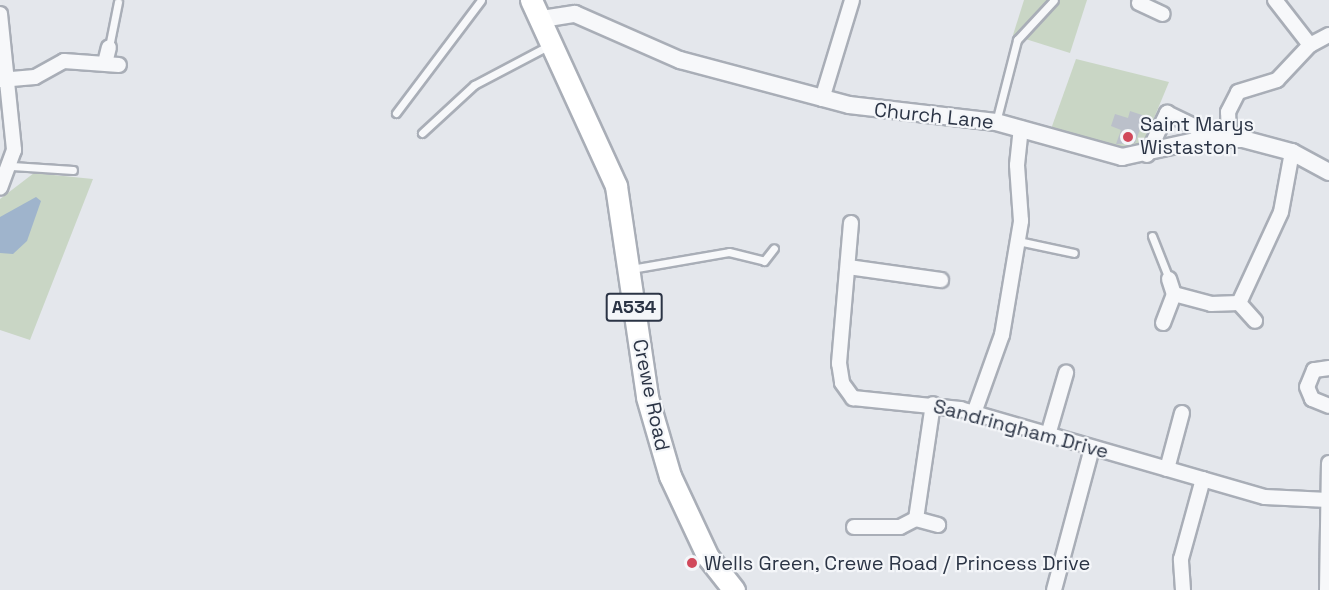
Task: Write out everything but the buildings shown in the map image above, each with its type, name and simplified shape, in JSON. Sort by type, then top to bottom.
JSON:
[{"type":"main road","name":"A534","points":[[531,0],[542,19]]},
{"type":"main road","name":"Crewe Road","points":[[542,19],[616,186],[631,268],[647,397],[669,476],[708,557],[734,590]]},
{"type":"street","points":[[822,99],[852,0]]},
{"type":"street","points":[[1275,0],[1310,45]]},
{"type":"street","points":[[1127,11],[1139,1],[1163,14]]},
{"type":"street","points":[[0,14],[12,166],[0,188]]},
{"type":"street","name":"Church Lane","points":[[542,19],[575,14],[661,54],[822,99],[996,122],[1110,155],[1147,155],[1204,139],[1228,138],[1292,152],[1329,172]]},
{"type":"street","points":[[1228,138],[1228,112],[1238,92],[1286,73],[1310,45],[1329,35]]},
{"type":"street","points":[[6,79],[35,77],[64,62],[112,64],[109,46]]},
{"type":"street","points":[[1147,155],[1167,113],[1194,126],[1204,139]]},
{"type":"street","points":[[974,412],[1002,335],[1018,241],[1021,128]]},
{"type":"street","points":[[1239,303],[1281,212],[1292,152]]},
{"type":"street","name":"Sandringham Drive","points":[[851,223],[840,340],[840,373],[846,391],[870,404],[933,404],[974,412],[1092,448],[1277,499],[1328,500]]},
{"type":"street","points":[[848,267],[941,280]]},
{"type":"street","points":[[1162,323],[1174,294],[1169,279]]},
{"type":"street","points":[[1174,294],[1211,304],[1239,303]]},
{"type":"street","points":[[1239,303],[1254,321]]},
{"type":"street","points":[[1329,368],[1314,370],[1307,387],[1312,399],[1329,406]]},
{"type":"street","points":[[1048,435],[1066,372]]},
{"type":"street","points":[[916,519],[933,404]]},
{"type":"street","points":[[1167,469],[1183,411]]},
{"type":"street","points":[[1054,590],[1092,448]]},
{"type":"street","points":[[1327,585],[1329,463]]},
{"type":"street","points":[[1183,590],[1181,559],[1203,479]]},
{"type":"street","points":[[854,527],[900,527],[916,519],[938,525]]},
{"type":"lane","points":[[396,113],[481,0]]},
{"type":"lane","points":[[996,122],[1017,40],[1054,0]]},
{"type":"lane","points":[[109,46],[118,2]]},
{"type":"lane","points":[[422,133],[474,86],[554,43]]},
{"type":"lane","points":[[12,166],[73,170]]},
{"type":"lane","points":[[1152,236],[1169,279]]},
{"type":"lane","points":[[1018,241],[1074,254]]},
{"type":"lane","points":[[631,268],[729,252],[764,261],[774,249]]},
{"type":"green space","points":[[1024,0],[1087,0],[1070,53],[1013,35]]},
{"type":"green space","points":[[1076,59],[1169,82],[1142,147],[1110,151],[1051,129]]},
{"type":"green space","points":[[34,173],[93,179],[30,340],[0,330],[0,199]]},
{"type":"water","points":[[36,197],[41,201],[27,241],[13,254],[0,253],[0,217]]},
{"type":"place","name":"Saint Marys Wistaston","points":[[1128,137]]},
{"type":"place","name":"Wells Green, Crewe Road / Princess Drive","points":[[692,563]]}]
